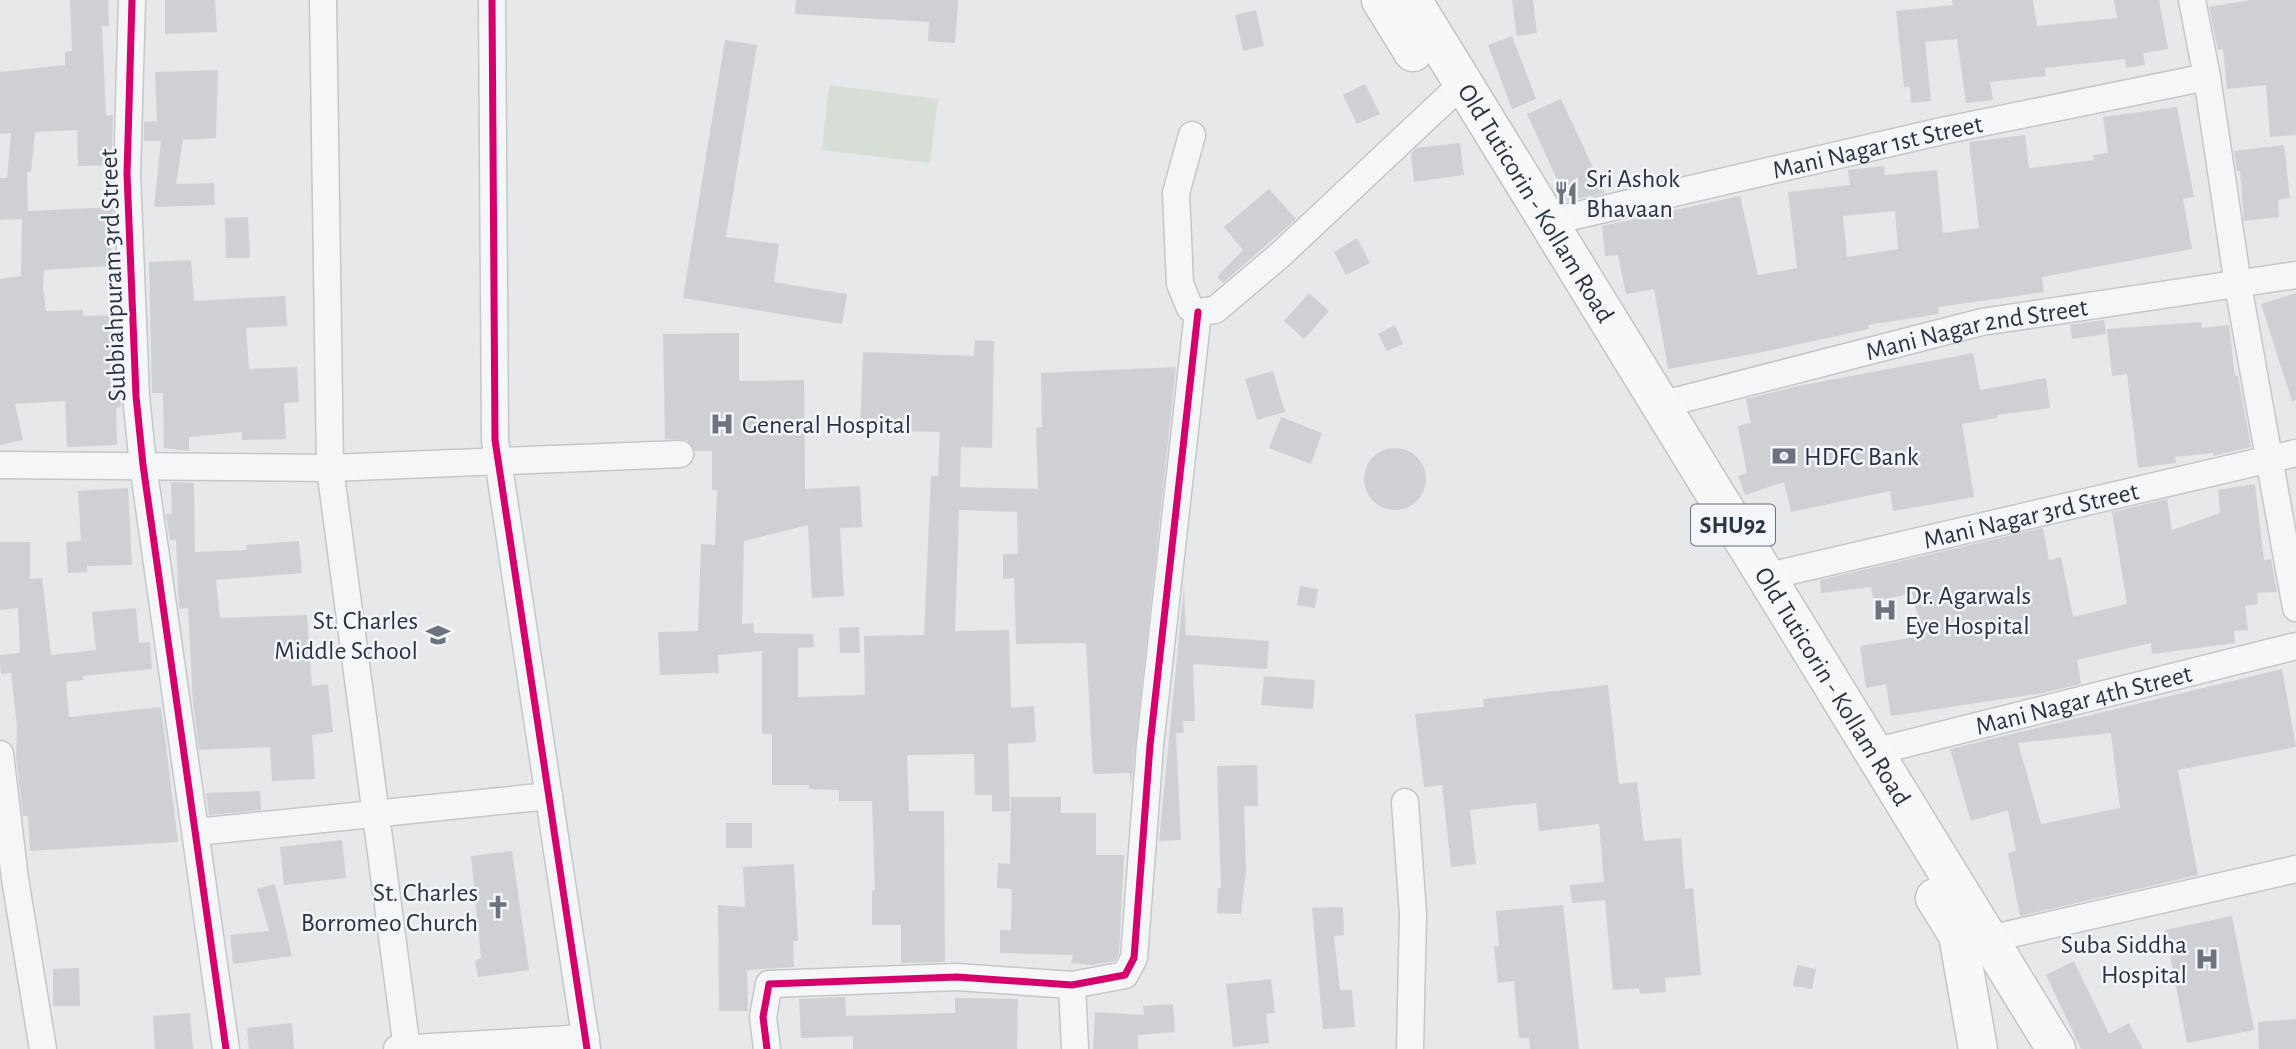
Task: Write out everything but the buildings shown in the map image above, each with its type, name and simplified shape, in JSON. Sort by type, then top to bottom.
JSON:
[{"type":"main road","points":[[1381,0],[1453,92],[1973,937],[1978,1049]]},
{"type":"main road","name":"Old Tuticorin - Kollam Road","points":[[1412,0],[1453,92],[1548,222],[1873,752],[1973,937],[2056,1049]]},
{"type":"street","name":"Subbiahpuram 3rd Street","points":[[132,0],[127,174],[136,396],[143,465],[226,1049]]},
{"type":"street","points":[[323,0],[330,468],[403,1049],[587,1043],[495,440],[492,0]]},
{"type":"street","points":[[2192,0],[2207,77],[2238,285],[2283,455],[2296,608]]},
{"type":"street","name":"Mani Nagar 1st Street","points":[[1548,222],[1942,131],[2207,77]]},
{"type":"street","points":[[1192,135],[1176,193],[1177,238],[1180,284],[1190,308],[1198,312],[1215,310],[1255,277],[1453,92]]},
{"type":"street","name":"Mani Nagar 2nd Street","points":[[1660,405],[1982,322],[2296,275]]},
{"type":"street","points":[[767,1049],[763,1017],[769,984],[957,977],[1072,985],[1125,975],[1134,958],[1150,745],[1198,312]]},
{"type":"street","points":[[0,465],[330,468],[680,454]]},
{"type":"street","name":"Mani Nagar 3rd Street","points":[[1765,577],[2283,455]]},
{"type":"street","name":"Mani Nagar 4th Street","points":[[1873,752],[2296,646]]},
{"type":"street","points":[[0,754],[8,880],[43,1049]]},
{"type":"street","points":[[195,832],[549,796]]},
{"type":"street","points":[[1405,802],[1413,914],[1410,1049]]},
{"type":"street","points":[[1973,937],[2296,869]]},
{"type":"street","points":[[1072,985],[1074,1049]]},
{"type":"shaded area","points":[[829,85],[938,99],[930,163],[822,150]]},
{"type":"cycle path","points":[[132,0],[127,174],[136,396],[143,465],[226,1049]]},
{"type":"cycle path","points":[[492,0],[495,440],[587,1049]]},
{"type":"cycle path","points":[[767,1049],[763,1017],[769,984],[957,977],[1072,985],[1125,975],[1134,958],[1150,745],[1198,312]]},
{"type":"place","name":"Sri Ashok Bhavaan","points":[[1566,193]]},
{"type":"place","name":"General Hospital","points":[[722,424]]},
{"type":"place","name":"HDFC Bank","points":[[1784,456]]},
{"type":"place","name":"Dr. Agarwals Eye Hospital","points":[[1885,610]]},
{"type":"place","name":"St. Charles Middle School","points":[[438,635]]},
{"type":"place","name":"St. Charles Borromeo Church","points":[[498,907]]},
{"type":"place","name":"Suba Siddha Hospital","points":[[2207,959]]}]
